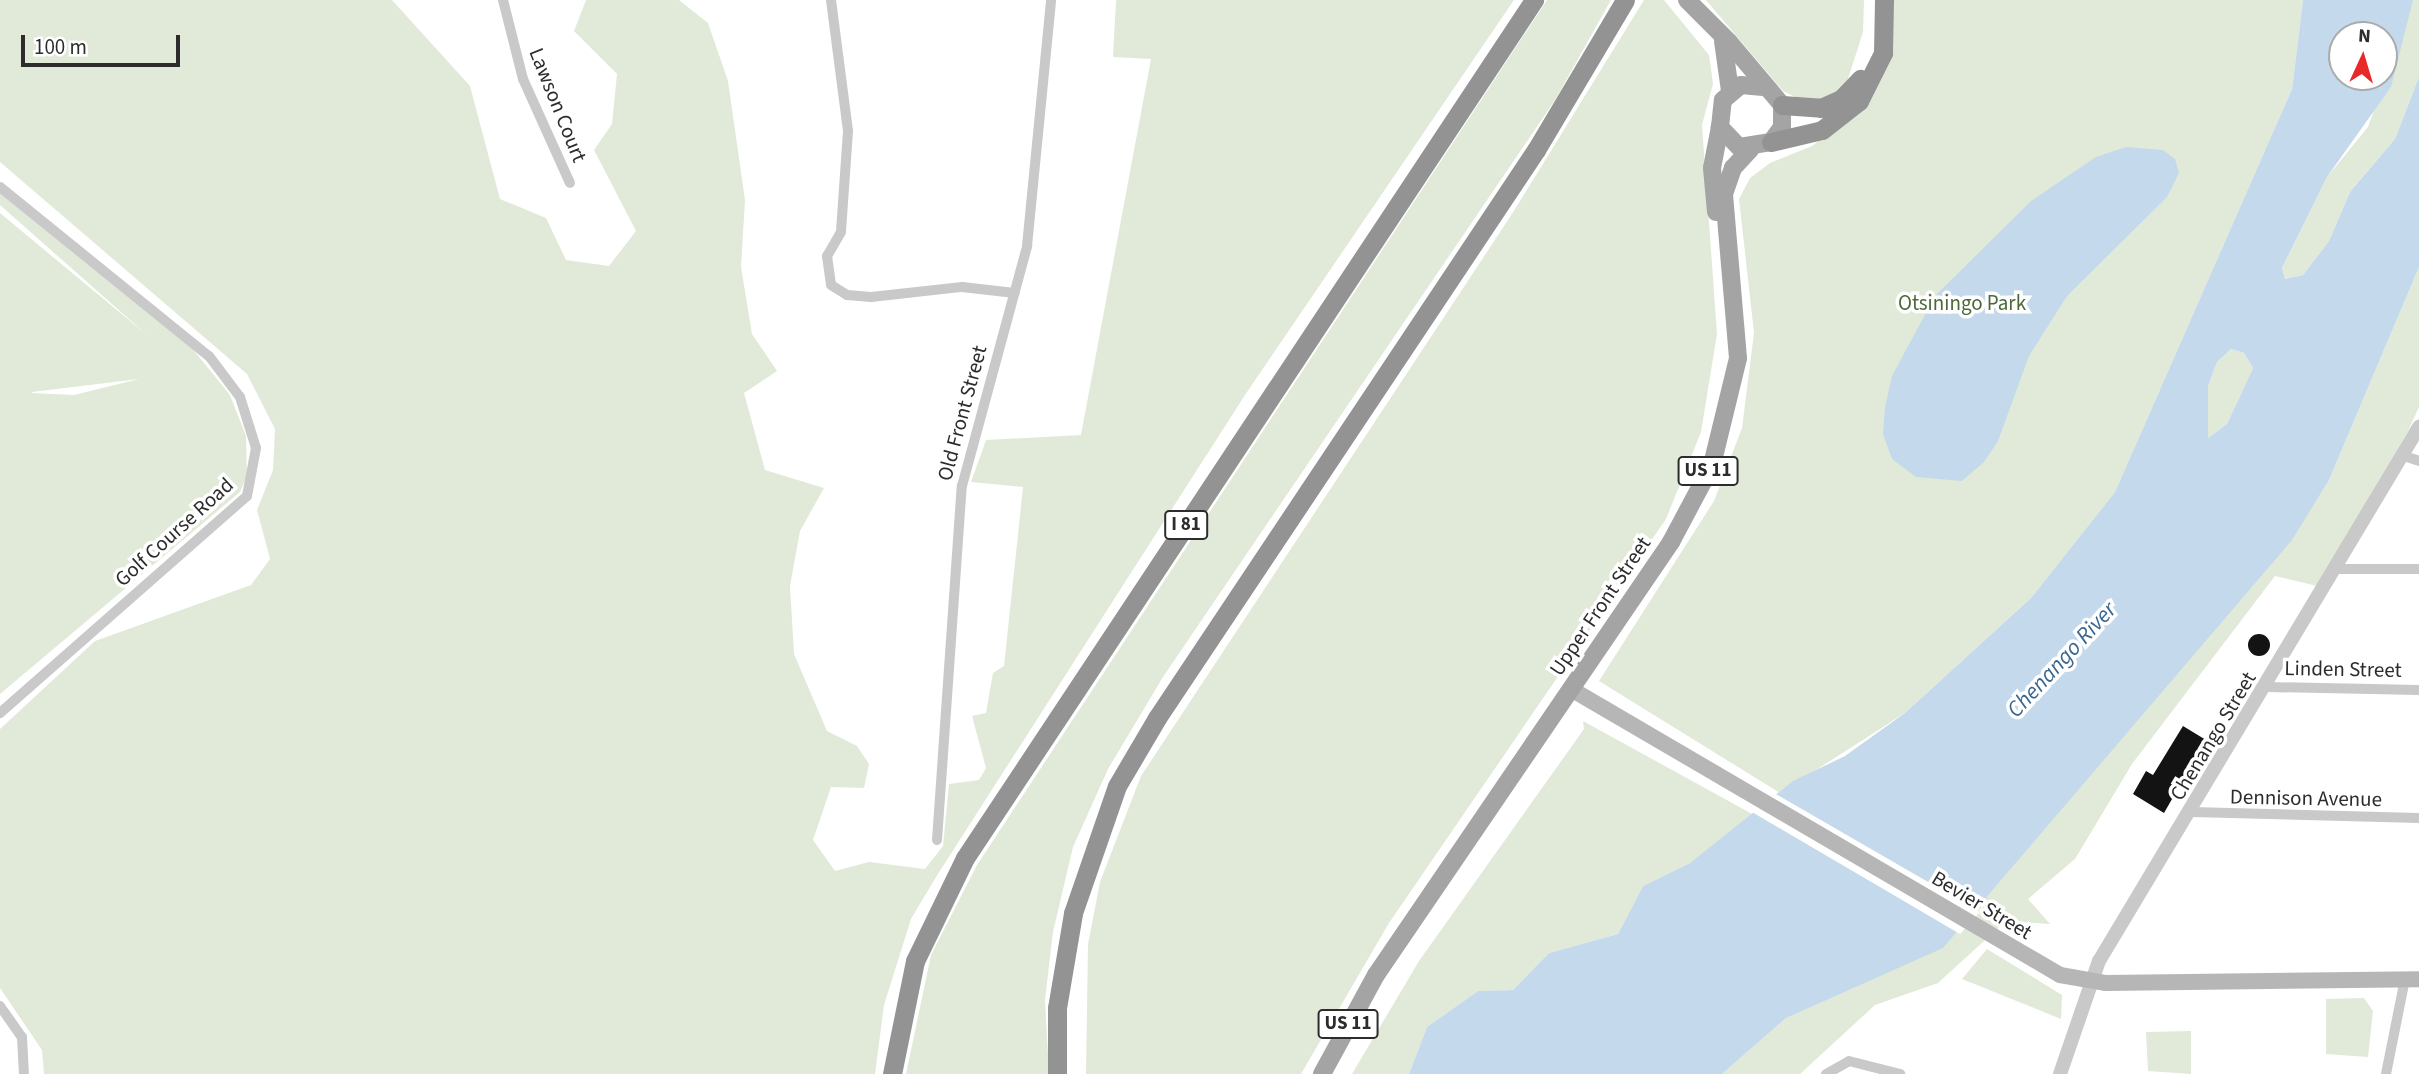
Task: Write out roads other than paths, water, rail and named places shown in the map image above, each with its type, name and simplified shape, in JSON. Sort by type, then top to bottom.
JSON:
[{"type":"highway","name":"I 81","points":[[892,1074],[915,961],[965,858],[1534,0]]},
{"type":"highway","points":[[1782,105],[1821,108],[1858,83],[1875,30],[1872,0]]},
{"type":"highway","points":[[1772,142],[1822,130],[1859,101],[1882,53],[1884,0]]},
{"type":"highway","points":[[1057,1074],[1057,1008],[1070,932],[1102,821],[1147,734],[1536,150],[1624,2]]},
{"type":"highway","points":[[1069,1074],[1070,932]]},
{"type":"main road","points":[[1687,0],[1782,105],[1782,127],[1772,142],[1751,149],[1733,144],[1720,127]]},
{"type":"main road","name":"Upper Front Street","points":[[1322,1074],[1376,975],[1671,542],[1718,447],[1739,326],[1723,220],[1712,182],[1720,108],[1730,91],[1723,41]]},
{"type":"main road","points":[[1730,91],[1747,84],[1766,87]]},
{"type":"main road","name":"Upper Front Street","points":[[1723,220],[1729,177],[1751,149]]},
{"type":"main road","name":"Bevier Street","points":[[1571,689],[2060,975],[2090,980],[2412,979]]},
{"type":"street","name":"Lawson Court","points":[[503,0],[523,79],[569,183]]},
{"type":"street","points":[[831,0],[848,131],[841,232],[827,256],[831,285],[847,295],[871,298],[962,287],[1014,293]]},
{"type":"street","name":"Old Front Street","points":[[937,840],[962,486],[1014,293],[1035,199],[1051,0]]},
{"type":"street","name":"Golf Course Road","points":[[0,187],[209,356],[240,397],[256,447],[247,496],[0,713]]},
{"type":"street","name":"Chenango Street","points":[[2060,1074],[2090,980],[2267,687],[2419,427]]},
{"type":"street","points":[[2404,456],[2419,461]]},
{"type":"street","points":[[2337,569],[2419,569]]},
{"type":"street","name":"Linden Street","points":[[2267,687],[2419,690]]},
{"type":"street","name":"Dennison Avenue","points":[[2192,812],[2419,818]]},
{"type":"street","points":[[2386,1074],[2412,979]]},
{"type":"street","points":[[0,1006],[22,1037],[24,1074]]},
{"type":"street","points":[[1826,1074],[1842,1063],[1863,1064],[1900,1074]]},
{"type":"water","name":"Chenango River","points":[[2303,0],[2413,0],[2398,59],[2398,21],[2328,21],[2328,91],[2388,91],[2327,177],[2282,268],[2285,279],[2303,275],[2329,241],[2350,192],[2395,139],[2419,77],[2419,267],[2329,480],[2292,540],[1943,948],[1786,1018],[1722,1074],[1409,1074],[1427,1027],[1478,991],[1513,990],[1549,953],[1618,934],[1643,886],[1690,863],[1793,781],[1845,756],[1905,713],[2031,598],[2115,492],[2292,89]],"holes":[[[2231,349],[2244,353],[2253,368],[2227,424],[2208,438],[2208,386],[2217,362]]]},
{"type":"water","points":[[2126,147],[2163,150],[2175,159],[2179,173],[2167,197],[2067,296],[2029,356],[1998,441],[1984,462],[1962,481],[1916,477],[1892,459],[1883,434],[1885,407],[1892,376],[1935,296],[2031,201],[2096,157]]},
{"type":"park label","name":"Otsiningo Park","points":[[1962,303]]}]
